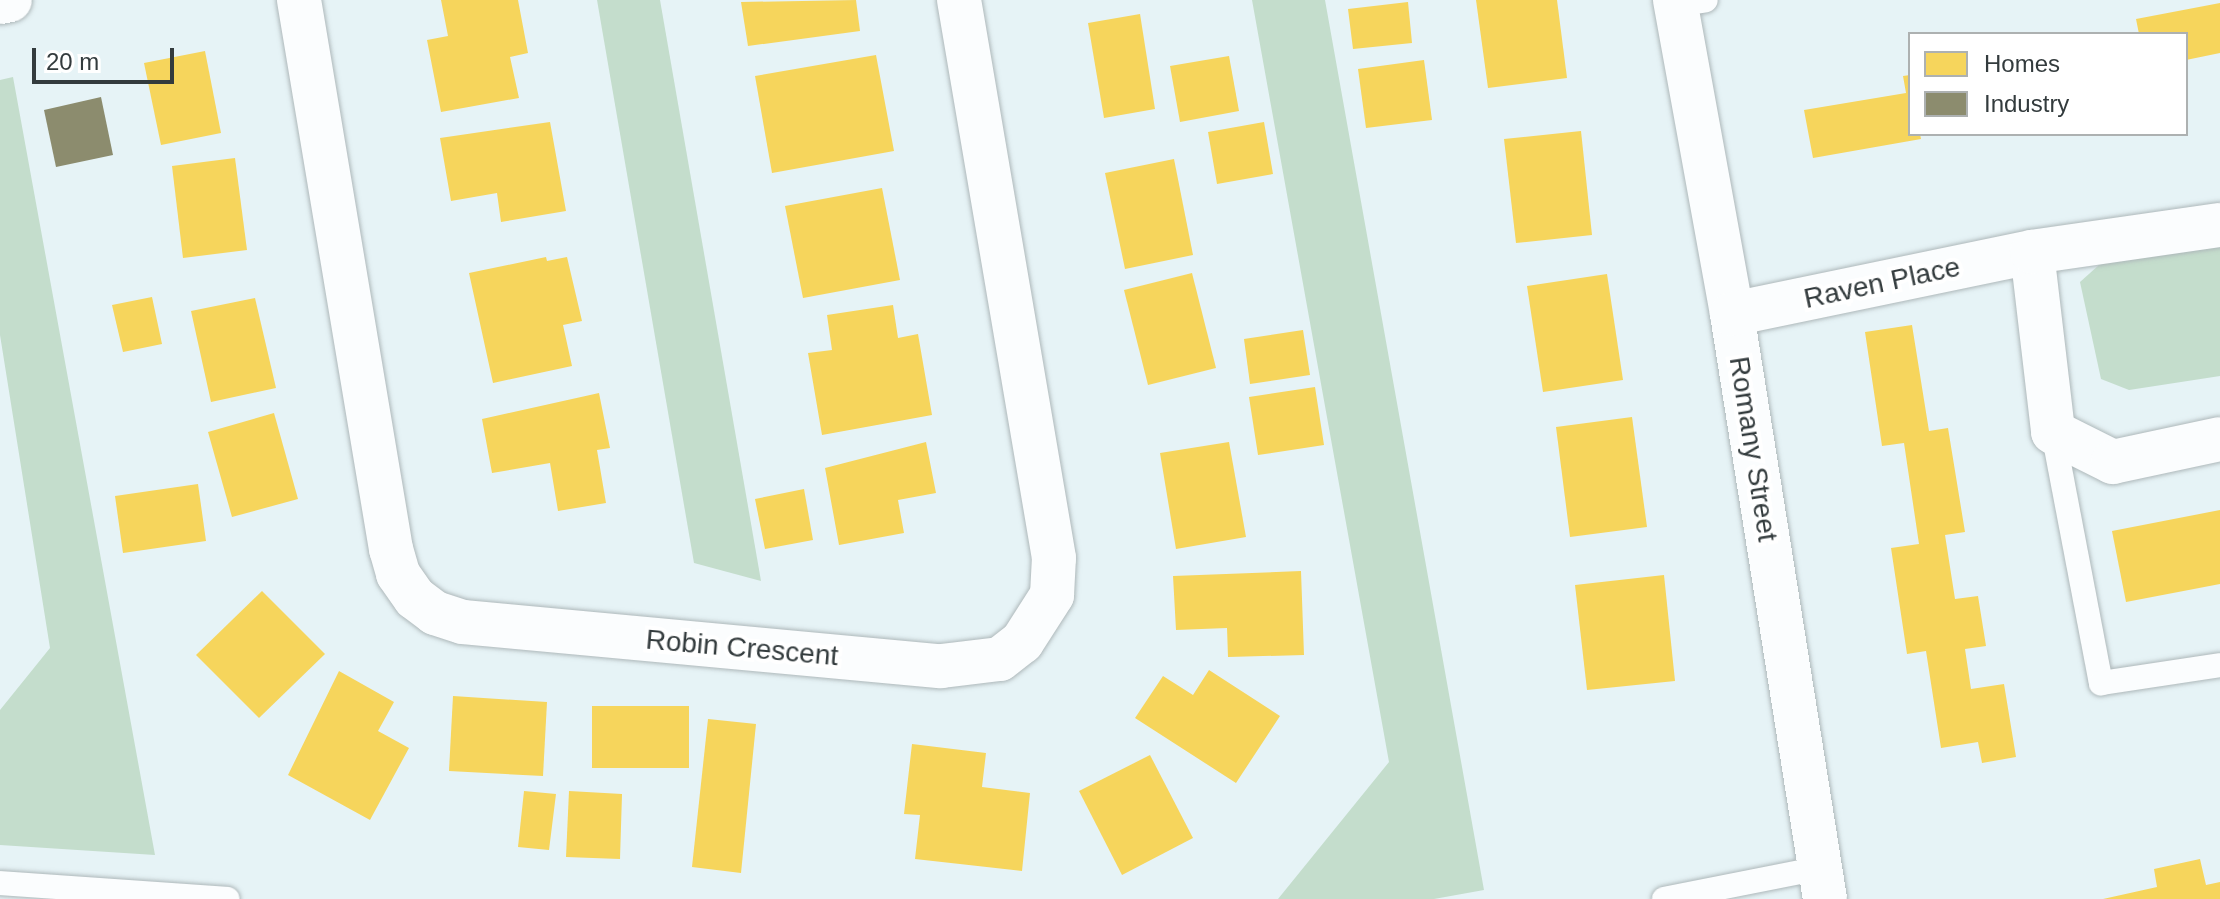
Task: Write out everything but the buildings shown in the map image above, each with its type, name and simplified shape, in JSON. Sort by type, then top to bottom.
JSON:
[{"type":"street","points":[[0,2],[10,0]]},
{"type":"street","name":"Robin Crescent","points":[[299,0],[391,549],[398,574],[415,598],[435,613],[463,622],[941,666],[1000,659],[1022,642],[1052,595],[1054,558],[959,0]]},
{"type":"street","name":"Romany Street","points":[[1686,2],[1822,884]]},
{"type":"street","name":"Raven Place","points":[[1732,314],[2032,252],[2220,225]]},
{"type":"street","points":[[2032,252],[2053,432],[2113,462],[2220,439]]},
{"type":"lane","points":[[2053,432],[2101,683],[2220,665]]},
{"type":"lane","points":[[0,883],[227,899]]},
{"type":"lane","points":[[1664,899],[1822,884]]},
{"type":"green space","points":[[597,0],[660,0],[761,581],[694,563]]},
{"type":"green space","points":[[1252,0],[1325,0],[1484,890],[1434,899],[1278,899],[1389,762]]},
{"type":"green space","points":[[13,77],[155,855],[0,845],[0,710],[50,648],[0,335],[0,80]]},
{"type":"green space","points":[[2220,241],[2220,376],[2129,390],[2101,379],[2080,282],[2109,256]]}]
